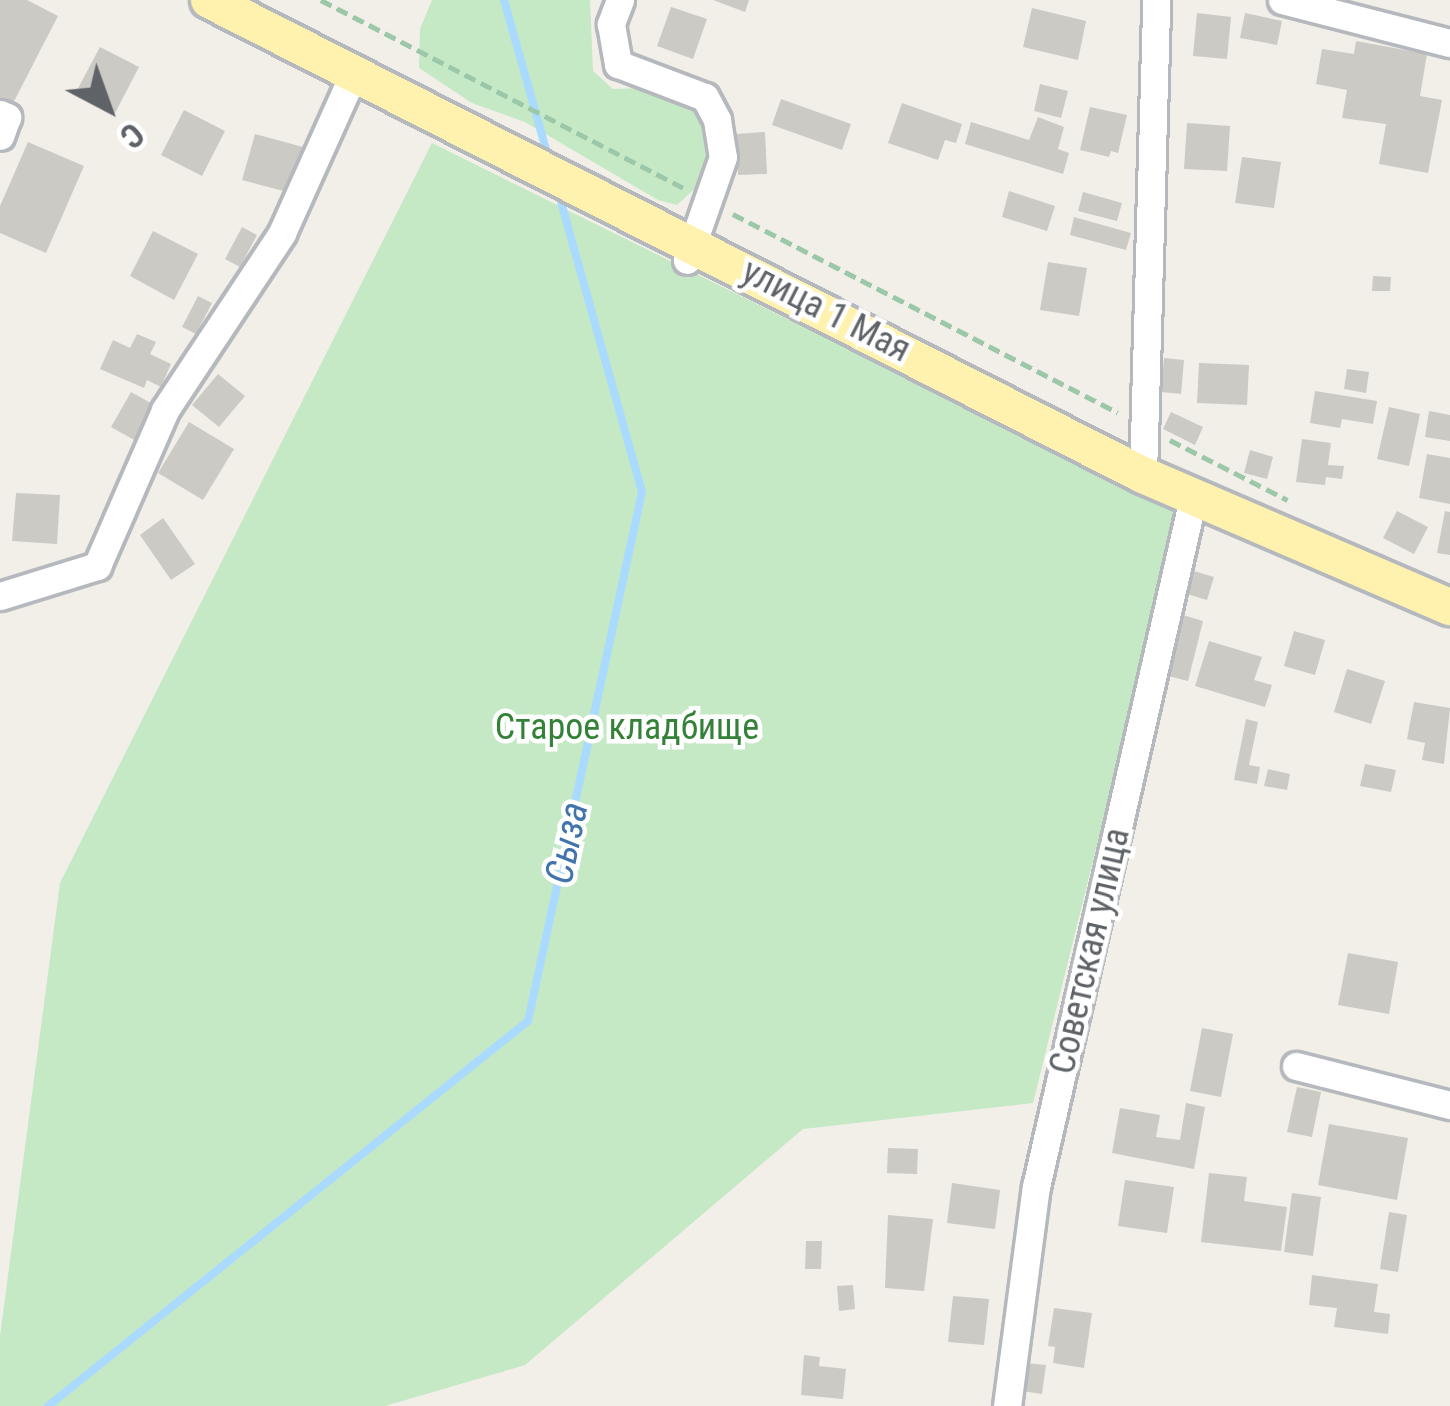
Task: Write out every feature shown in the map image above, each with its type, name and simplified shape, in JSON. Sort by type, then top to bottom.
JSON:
[{"type":"main road","name":"улица 1 Мая","points":[[208,0],[691,252],[1192,499],[1450,607]]},
{"type":"street","points":[[620,0],[611,24],[618,64],[705,97],[717,120],[723,158],[691,252]]},
{"type":"street","points":[[1143,475],[1156,0]]},
{"type":"street","points":[[1282,0],[1450,43]]},
{"type":"street","points":[[0,596],[97,566],[166,410],[282,233],[353,75]]},
{"type":"street","points":[[0,114],[7,117],[0,136]]},
{"type":"street","name":"Советская улица","points":[[1007,1406],[1036,1187],[1192,499]]},
{"type":"street","points":[[1296,1066],[1450,1105]]},
{"type":"path","points":[[321,0],[1306,509]]},
{"type":"green space","points":[[432,0],[590,0],[593,71],[613,89],[669,87],[703,118],[710,147],[702,182],[677,205],[658,200],[525,122],[472,103],[419,68],[420,29]]},
{"type":"green space","name":"Старое кладбище","points":[[432,143],[1179,513],[1033,1103],[803,1129],[525,1365],[385,1406],[0,1406],[0,1336],[60,883]]},
{"type":"building","points":[[0,0],[27,0],[58,16],[9,111],[0,107]]},
{"type":"building","points":[[713,0],[749,0],[745,12]]},
{"type":"building","points":[[671,7],[707,19],[693,59],[657,46]]},
{"type":"building","points":[[1032,8],[1086,21],[1078,60],[1023,47]]},
{"type":"building","points":[[1197,13],[1231,17],[1227,59],[1193,56]]},
{"type":"building","points":[[1245,13],[1282,21],[1277,45],[1240,38]]},
{"type":"building","points":[[1356,41],[1427,54],[1420,96],[1442,100],[1428,173],[1379,164],[1386,124],[1342,118],[1347,90],[1316,84],[1322,49],[1354,54]]},
{"type":"building","points":[[100,47],[139,67],[115,113],[76,92]]},
{"type":"building","points":[[1040,84],[1068,91],[1061,118],[1034,111]]},
{"type":"building","points":[[781,99],[851,124],[842,150],[772,125]]},
{"type":"building","points":[[902,103],[962,124],[956,143],[945,140],[938,160],[888,143]]},
{"type":"building","points":[[1090,107],[1127,115],[1118,153],[1111,151],[1109,157],[1080,150]]},
{"type":"building","points":[[184,110],[225,131],[202,176],[161,155]]},
{"type":"building","points":[[1038,117],[1064,127],[1058,149],[1069,153],[1063,174],[965,144],[971,122],[1029,140]]},
{"type":"building","points":[[1187,123],[1230,126],[1227,171],[1184,169]]},
{"type":"building","points":[[765,132],[767,174],[738,175],[736,134]]},
{"type":"building","points":[[255,134],[303,147],[291,193],[242,180]]},
{"type":"building","points":[[28,142],[84,166],[46,253],[0,233],[0,206]]},
{"type":"building","points":[[1242,157],[1281,162],[1274,208],[1235,203]]},
{"type":"building","points":[[1009,191],[1055,206],[1047,231],[1002,217]]},
{"type":"building","points":[[1083,192],[1122,203],[1117,221],[1078,211]]},
{"type":"building","points":[[1074,217],[1131,233],[1126,250],[1070,235]]},
{"type":"building","points":[[242,227],[257,235],[240,267],[225,259]]},
{"type":"building","points":[[153,231],[198,254],[174,300],[130,276]]},
{"type":"building","points":[[1048,262],[1087,268],[1079,316],[1040,310]]},
{"type":"building","points":[[1373,276],[1391,277],[1390,291],[1372,291]]},
{"type":"building","points":[[198,296],[212,303],[196,334],[182,327]]},
{"type":"building","points":[[137,334],[156,342],[150,354],[171,364],[161,387],[147,380],[144,388],[100,369],[113,340],[130,348]]},
{"type":"building","points":[[1164,358],[1184,360],[1181,394],[1161,392]]},
{"type":"building","points":[[1199,363],[1249,365],[1247,405],[1197,403]]},
{"type":"building","points":[[1347,369],[1369,372],[1366,393],[1344,389]]},
{"type":"building","points":[[218,374],[245,396],[219,427],[192,405]]},
{"type":"building","points":[[1315,391],[1377,401],[1373,424],[1342,419],[1340,428],[1310,423]]},
{"type":"building","points":[[131,392],[156,406],[136,441],[111,427]]},
{"type":"building","points":[[1389,407],[1420,414],[1409,466],[1377,459]]},
{"type":"building","points":[[1429,411],[1450,415],[1450,441],[1425,437]]},
{"type":"building","points":[[1171,412],[1203,427],[1195,445],[1163,429]]},
{"type":"building","points":[[189,422],[234,449],[203,500],[158,473]]},
{"type":"building","points":[[1302,439],[1331,443],[1328,465],[1344,466],[1342,479],[1326,477],[1325,485],[1296,482]]},
{"type":"building","points":[[1250,450],[1273,457],[1267,479],[1244,473]]},
{"type":"building","points":[[1427,454],[1450,458],[1450,504],[1419,498]]},
{"type":"building","points":[[16,493],[60,495],[57,544],[12,541]]},
{"type":"building","points":[[1397,511],[1428,527],[1414,554],[1383,538]]},
{"type":"building","points":[[1445,511],[1450,512],[1450,555],[1437,553]]},
{"type":"building","points":[[163,518],[195,564],[171,580],[140,535]]},
{"type":"building","points":[[1194,571],[1214,577],[1207,600],[1187,594]]},
{"type":"building","points":[[1183,615],[1203,621],[1188,681],[1168,676]]},
{"type":"building","points":[[1294,631],[1325,640],[1315,675],[1284,666]]},
{"type":"building","points":[[1209,641],[1262,657],[1254,680],[1272,685],[1265,707],[1195,686]]},
{"type":"building","points":[[1347,669],[1385,681],[1371,724],[1334,712]]},
{"type":"building","points":[[1414,702],[1450,708],[1444,764],[1422,760],[1425,743],[1407,739]]},
{"type":"building","points":[[1246,719],[1258,722],[1249,765],[1260,767],[1257,784],[1234,780]]},
{"type":"building","points":[[1365,764],[1396,770],[1391,792],[1360,786]]},
{"type":"building","points":[[1268,769],[1290,774],[1287,790],[1264,786]]},
{"type":"building","points":[[1348,953],[1398,962],[1389,1014],[1338,1005]]},
{"type":"building","points":[[1202,1028],[1233,1034],[1221,1097],[1190,1091]]},
{"type":"building","points":[[1297,1087],[1321,1092],[1312,1137],[1287,1132]]},
{"type":"building","points":[[1186,1103],[1205,1107],[1194,1169],[1112,1153],[1120,1108],[1160,1115],[1156,1137],[1180,1140]]},
{"type":"building","points":[[1329,1124],[1408,1138],[1397,1200],[1318,1185]]},
{"type":"building","points":[[888,1148],[918,1149],[917,1174],[887,1173]]},
{"type":"building","points":[[1209,1173],[1247,1177],[1244,1201],[1287,1207],[1281,1251],[1201,1242]]},
{"type":"building","points":[[1125,1180],[1174,1187],[1167,1233],[1118,1226]]},
{"type":"building","points":[[952,1183],[1000,1190],[995,1229],[947,1223]]},
{"type":"building","points":[[1292,1193],[1321,1197],[1313,1256],[1284,1252]]},
{"type":"building","points":[[1389,1212],[1407,1215],[1398,1272],[1380,1269]]},
{"type":"building","points":[[888,1215],[933,1219],[924,1291],[885,1288]]},
{"type":"building","points":[[806,1241],[822,1241],[821,1269],[805,1269]]},
{"type":"building","points":[[1312,1275],[1378,1284],[1374,1312],[1390,1314],[1388,1334],[1334,1327],[1337,1308],[1309,1305]]},
{"type":"building","points":[[853,1285],[855,1309],[839,1311],[837,1286]]},
{"type":"building","points":[[953,1296],[989,1299],[984,1345],[948,1342]]},
{"type":"building","points":[[1054,1308],[1092,1313],[1084,1368],[1053,1363],[1055,1347],[1048,1346]]},
{"type":"building","points":[[804,1355],[820,1357],[819,1366],[846,1369],[843,1399],[801,1395]]},
{"type":"building","points":[[1025,1363],[1046,1365],[1042,1394],[1022,1391]]},
{"type":"waterway","name":"Сыза","points":[[504,0],[549,160]]},
{"type":"waterway","name":"Сыза","points":[[48,1406],[528,1021],[642,492],[558,192]]}]
